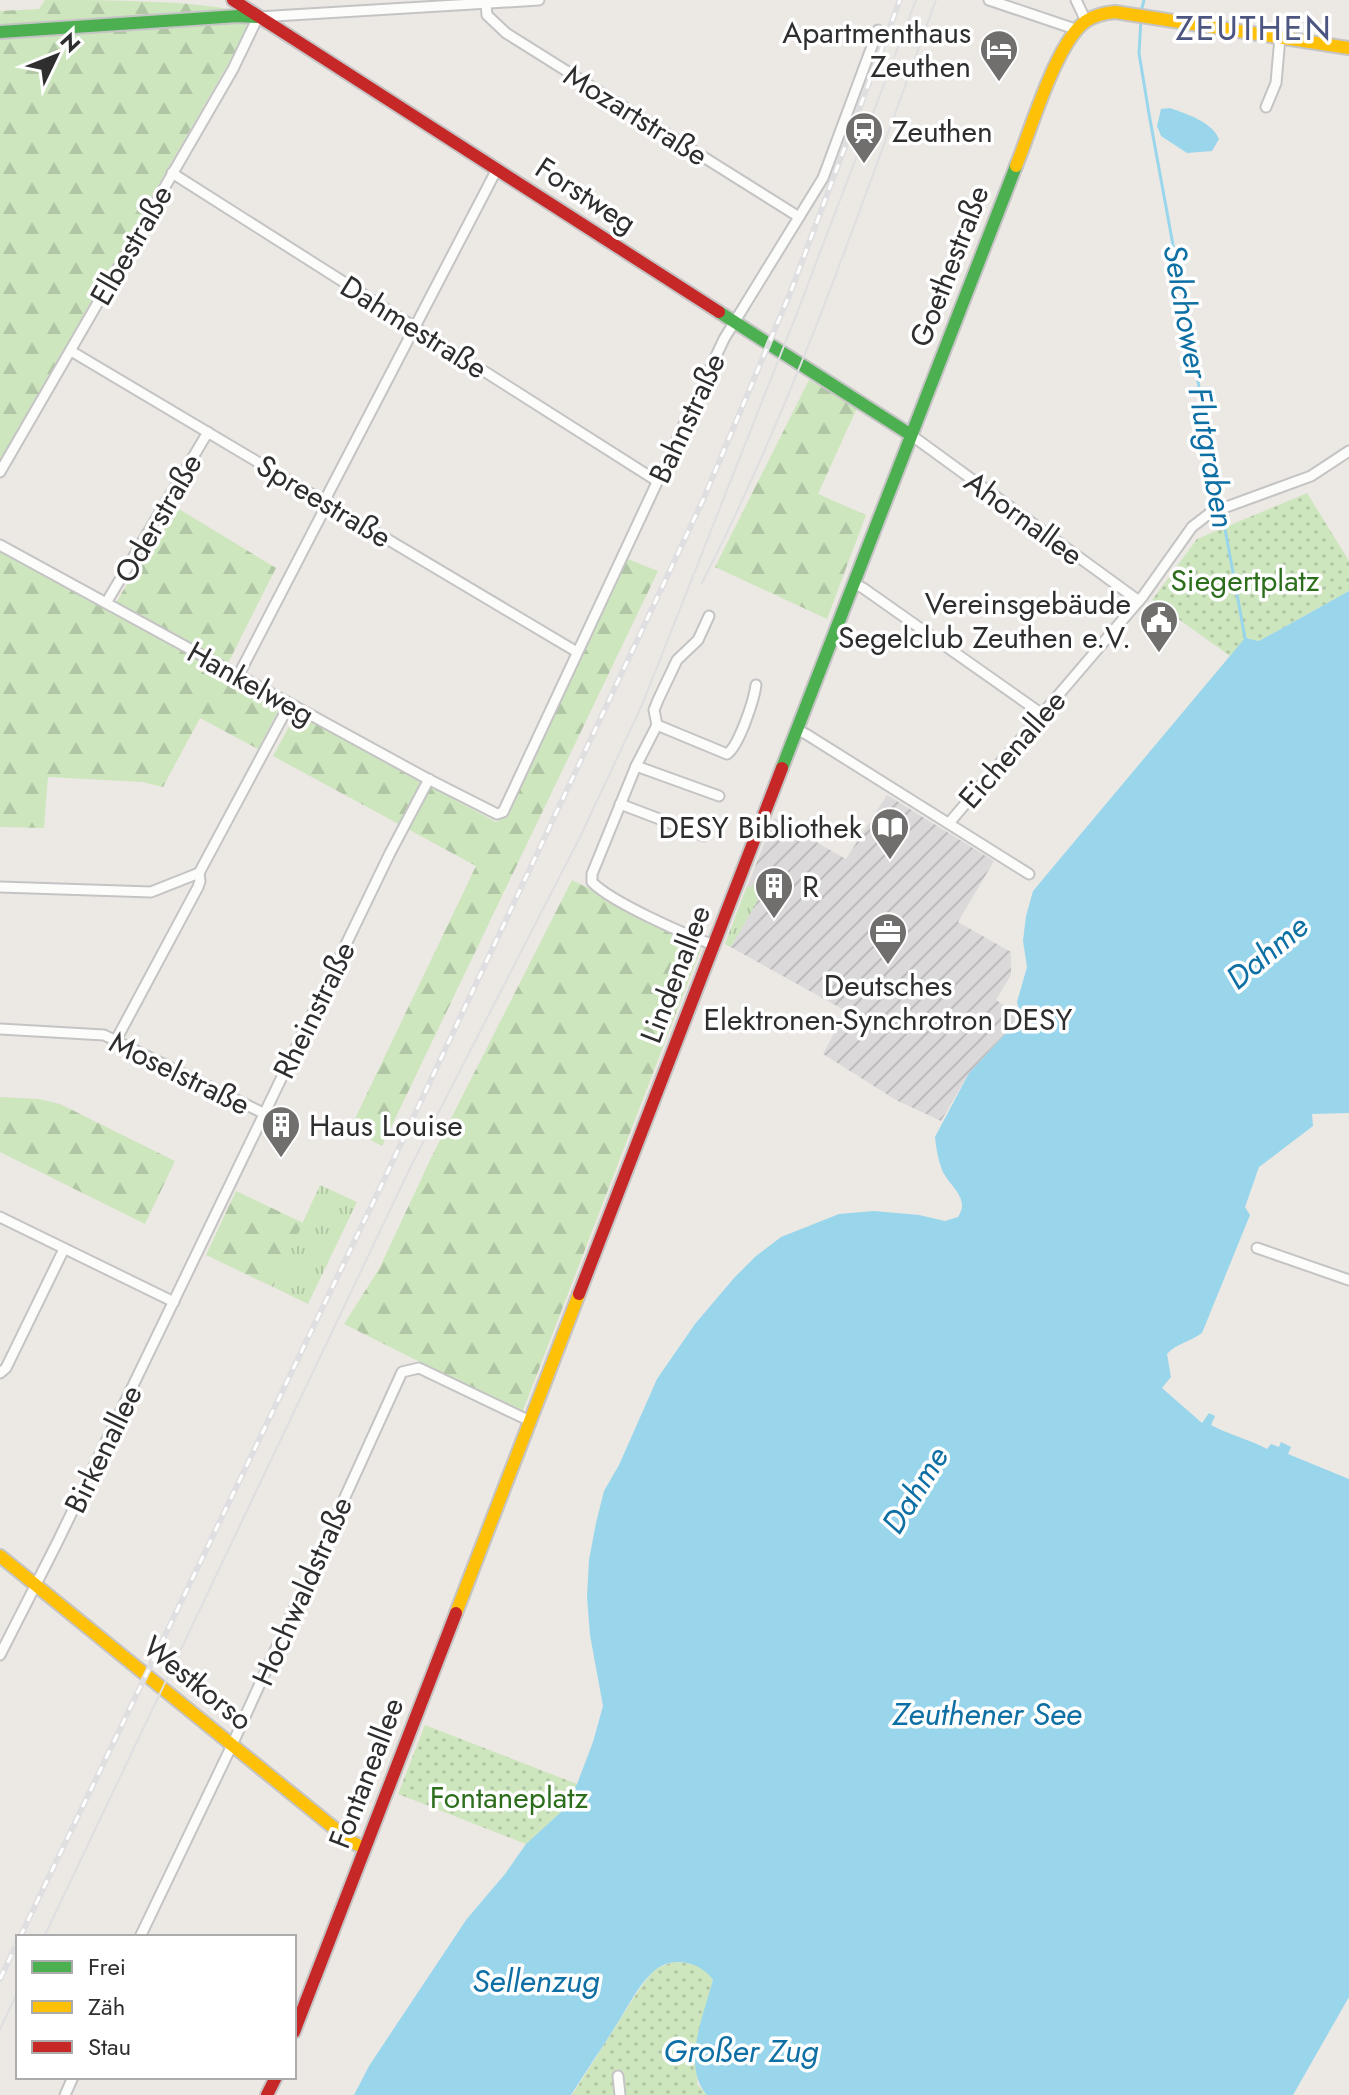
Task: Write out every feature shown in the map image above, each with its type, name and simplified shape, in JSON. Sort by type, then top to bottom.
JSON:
[{"type":"main road","name":"Forstweg","points":[[233,0],[911,435]]},
{"type":"main road","points":[[1085,19],[1107,12],[1134,14],[1349,48]]},
{"type":"main road","points":[[0,32],[258,17]]},
{"type":"main road","name":"Goethestraße","points":[[911,435],[1047,88],[1075,29],[1085,19]]},
{"type":"main road","name":"Lindenallee","points":[[487,1532],[911,435]]},
{"type":"main road","name":"Fontaneallee","points":[[296,2027],[487,1532]]},
{"type":"main road","name":"Westkorso","points":[[0,1556],[350,1841],[364,1848]]},
{"type":"street","points":[[258,17],[539,0]]},
{"type":"street","points":[[989,0],[1075,29]]},
{"type":"street","points":[[1076,0],[1085,19]]},
{"type":"street","name":"Mozartstraße","points":[[486,4],[487,15],[506,33],[799,217]]},
{"type":"street","name":"Elbestraße","points":[[0,472],[233,69],[258,17]]},
{"type":"street","name":"Bahnstraße","points":[[503,812],[724,339],[827,169],[878,30]]},
{"type":"street","points":[[1266,107],[1276,83],[1280,37]]},
{"type":"street","points":[[238,676],[497,169]]},
{"type":"street","name":"Dahmestraße","points":[[172,173],[657,481]]},
{"type":"street","name":"Spreestraße","points":[[71,351],[577,652]]},
{"type":"street","name":"Oderstraße","points":[[106,603],[208,432]]},
{"type":"street","name":"Ahornallee","points":[[911,435],[1139,601]]},
{"type":"street","name":"Eichenallee","points":[[949,823],[1139,601],[1192,527],[1210,513],[1311,476],[1349,451]]},
{"type":"street","name":"Hankelweg","points":[[0,545],[289,705],[497,814],[503,812]]},
{"type":"street","points":[[853,583],[1042,714]]},
{"type":"street","points":[[709,616],[698,640],[677,660],[654,710],[657,725],[620,804],[592,874],[592,882],[633,907],[714,945]]},
{"type":"street","points":[[657,725],[727,754],[737,740],[756,685]]},
{"type":"street","points":[[116,1040],[198,887],[199,873],[289,705]]},
{"type":"street","points":[[797,730],[1029,874]]},
{"type":"street","points":[[636,766],[719,796]]},
{"type":"street","name":"Rheinstraße","points":[[203,1242],[375,883],[429,779]]},
{"type":"street","points":[[620,804],[704,836]]},
{"type":"street","points":[[0,887],[151,892],[199,873]]},
{"type":"street","name":"Moselstraße","points":[[0,1029],[88,1032],[116,1040],[265,1114]]},
{"type":"street","points":[[0,1217],[174,1302]]},
{"type":"street","name":"Birkenallee","points":[[0,1655],[203,1242]]},
{"type":"street","points":[[1257,1248],[1349,1280]]},
{"type":"street","points":[[0,1373],[6,1368],[64,1249]]},
{"type":"street","name":"Hochwaldstraße","points":[[141,1935],[232,1745],[402,1372],[419,1368],[530,1421]]},
{"type":"street","points":[[618,2076],[620,2095]]},
{"type":"shaded area","name":"Deutsches Elektronen-Synchrotron DESY","points":[[887,795],[994,861],[958,922],[1011,952],[1011,975],[996,1000],[1021,1017],[969,1073],[941,1121],[896,1100],[823,1054],[846,1011],[725,944],[774,818],[846,859]]},
{"type":"green space","points":[[45,0],[144,1],[218,7],[236,11],[244,20],[247,31],[0,460],[0,11],[39,9]]},
{"type":"green space","points":[[809,380],[857,408],[818,494],[866,515],[827,619],[715,567]]},
{"type":"green space","name":"Siegertplatz","points":[[1307,493],[1349,561],[1349,591],[1259,641],[1245,639],[1230,656],[1152,600],[1197,539]]},
{"type":"green space","points":[[174,506],[276,568],[221,677],[278,711],[258,749],[200,718],[163,787],[142,782],[48,777],[44,828],[0,827],[0,548],[111,611]]},
{"type":"green space","points":[[625,558],[658,571],[382,1146],[350,1129],[476,866],[273,756],[296,714],[496,822],[507,816]]},
{"type":"green space","points":[[572,880],[702,946],[522,1413],[344,1324],[379,1269],[432,1156]]},
{"type":"green space","points":[[753,884],[761,889],[756,898],[758,900],[731,947],[725,944],[747,886],[752,887]]},
{"type":"green space","points":[[0,1097],[39,1099],[60,1104],[175,1161],[145,1224],[0,1152]]},
{"type":"green space","points":[[320,1185],[357,1202],[308,1304],[273,1287]]},
{"type":"green space","points":[[236,1191],[303,1223],[273,1287],[206,1255]]},
{"type":"green space","name":"Fontaneplatz","points":[[425,1725],[577,1784],[561,1812],[526,1844],[398,1794]]},
{"type":"green space","points":[[673,1962],[696,1965],[713,1980],[707,2003],[697,2084],[707,2095],[572,2095],[640,1988],[655,1969]]},
{"type":"water","points":[[1170,108],[1198,119],[1216,133],[1219,139],[1212,151],[1187,153],[1161,136],[1157,126],[1161,109]]},
{"type":"water","name":"Zeuthener See","points":[[1349,591],[1349,1113],[1312,1114],[1313,1126],[1259,1167],[1245,1207],[1250,1215],[1202,1333],[1167,1354],[1171,1377],[1162,1388],[1202,1423],[1209,1413],[1215,1416],[1211,1425],[1267,1449],[1271,1444],[1279,1447],[1281,1442],[1291,1447],[1288,1454],[1349,1479],[1349,1997],[1293,2095],[707,2095],[699,2083],[695,2055],[713,1980],[694,1965],[677,1962],[661,1966],[642,1984],[571,2095],[354,2095],[369,2066],[466,1920],[526,1844],[561,1812],[577,1784],[603,1706],[590,1635],[587,1597],[589,1560],[596,1523],[604,1491],[619,1465],[657,1379],[695,1324],[734,1278],[781,1237],[839,1214],[874,1211],[945,1221],[958,1217],[962,1204],[942,1170],[935,1137],[969,1073],[1021,1017],[1017,1002],[1027,967],[1023,941],[1033,891],[1245,638],[1259,641]]},
{"type":"waterway","name":"Selchower Flutgraben","points":[[1141,12],[1144,0]]},
{"type":"waterway","name":"Selchower Flutgraben","points":[[1141,19],[1139,53],[1149,114],[1248,641]]},
{"type":"tram line","points":[[45,1935],[411,1166],[580,837],[642,705],[799,308],[916,0]]},
{"type":"tram line","points":[[702,583],[799,369],[936,0]]},
{"type":"tram line","points":[[0,2029],[16,1995]]},
{"type":"railway","points":[[21,1935],[382,1184],[703,500],[791,291],[900,0]]},
{"type":"railway","points":[[0,1979],[16,1945]]},
{"type":"traffic: fast","points":[[0,32],[256,17]]},
{"type":"traffic: fast","points":[[782,768],[1016,166]]},
{"type":"traffic: fast","points":[[719,312],[911,435]]},
{"type":"traffic: slow","points":[[1016,166],[1045,88],[1065,47],[1075,32],[1096,16],[1115,12],[1349,48]]},
{"type":"traffic: slow","points":[[456,1613],[579,1294]]},
{"type":"traffic: slow","points":[[0,1556],[350,1841],[364,1848]]},
{"type":"traffic: jam","points":[[233,0],[719,312]]},
{"type":"traffic: jam","points":[[579,1294],[782,768]]},
{"type":"traffic: jam","points":[[296,2027],[456,1613]]},
{"type":"traffic: jam","points":[[267,2095],[275,2079]]},
{"type":"place","name":"Apartmenthaus Zeuthen","points":[[999,83]]},
{"type":"place","name":"Zeuthen","points":[[864,165]]},
{"type":"place","name":"Vereinsgebäude Segelclub Zeuthen e.V.","points":[[1159,654]]},
{"type":"place","name":"DESY Bibliothek","points":[[890,861]]},
{"type":"place","name":"R","points":[[774,920]]},
{"type":"place","name":"Deutsches Elektronen-Synchrotron DESY","points":[[888,966]]},
{"type":"place","name":"Haus Louise","points":[[281,1159]]},
{"type":"district","name":"ZEUTHEN","points":[[1254,28]]},
{"type":"water label","name":"Dahme","points":[[1267,952]]},
{"type":"water label","name":"Dahme","points":[[915,1490]]},
{"type":"water label","name":"Sellenzug","points":[[536,1981]]},
{"type":"water label","name":"Großer Zug","points":[[741,2051]]}]
